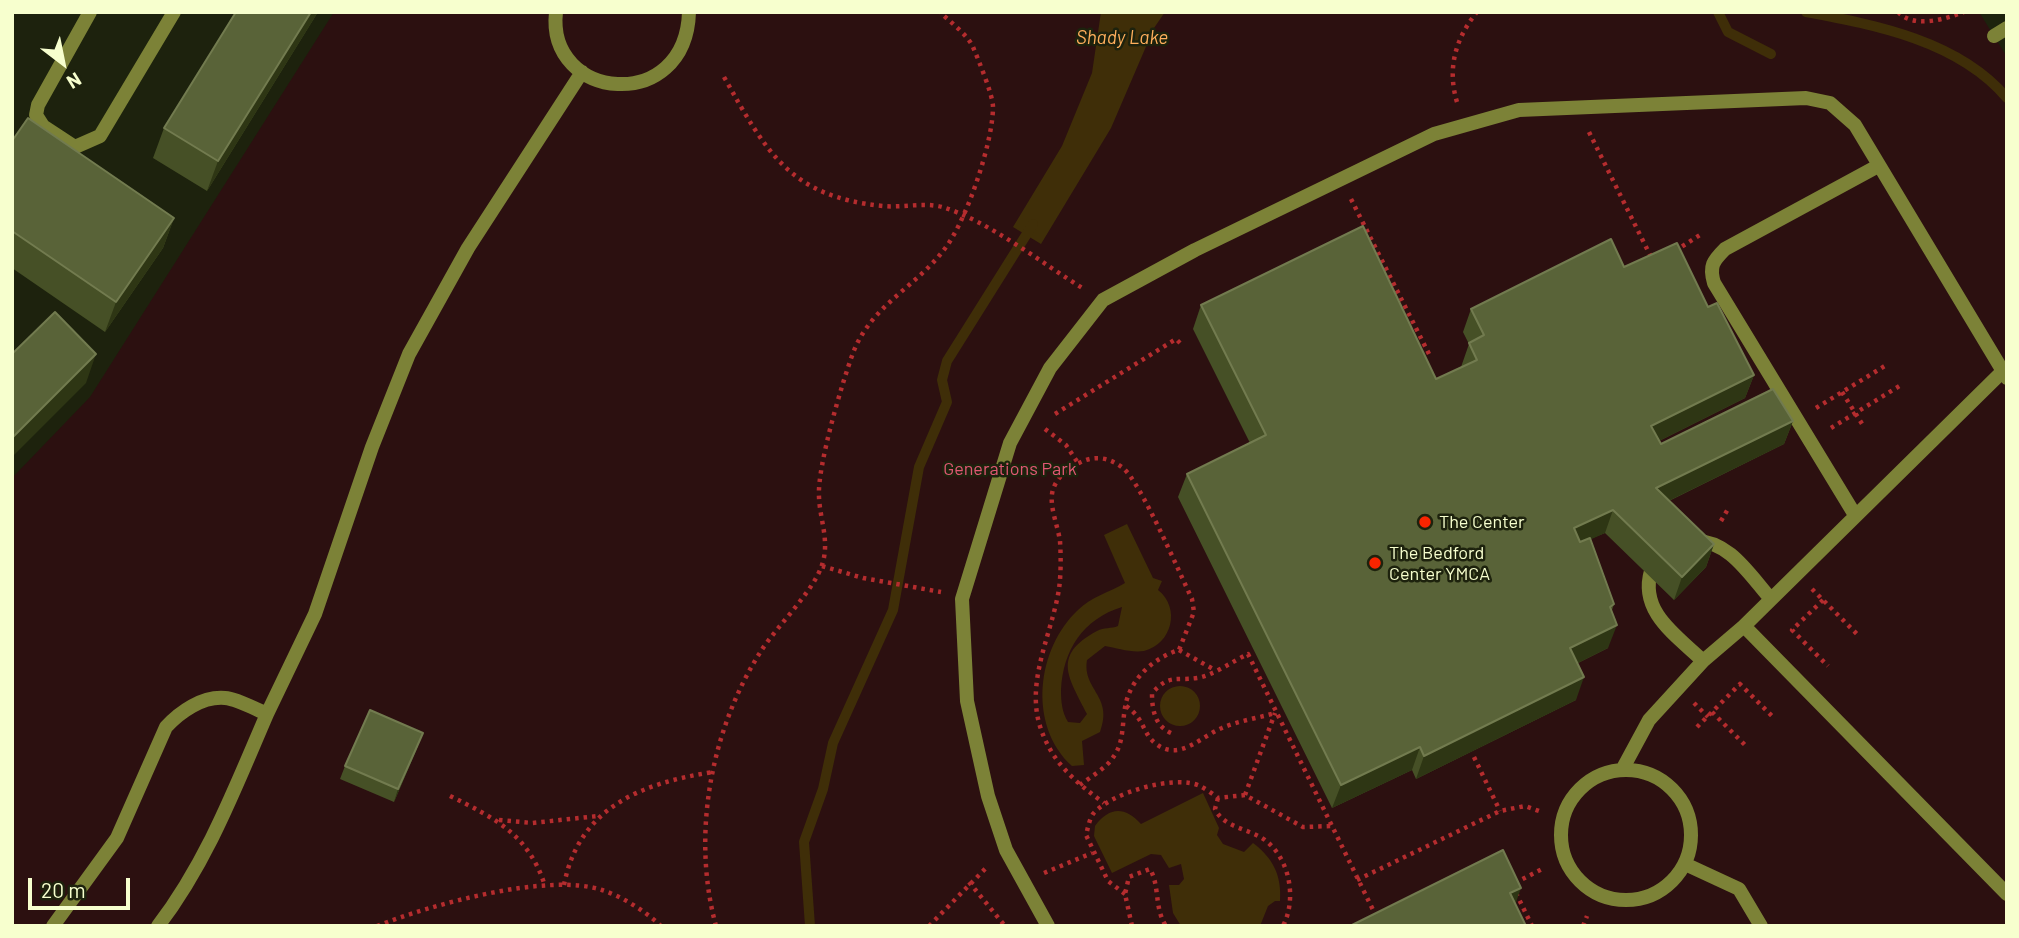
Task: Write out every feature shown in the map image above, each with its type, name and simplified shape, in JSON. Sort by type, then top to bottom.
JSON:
[{"type":"street","points":[[90,12],[38,105],[36,115],[43,126],[75,147],[100,136],[174,12]]},
{"type":"street","points":[[556,12],[557,38],[567,57],[582,72],[602,83],[625,86],[647,81],[666,69],[681,52],[688,30],[689,12]]},
{"type":"street","points":[[1994,36],[2007,28]]},
{"type":"street","points":[[158,926],[181,895],[211,843],[267,714],[315,614],[372,447],[409,354],[433,305],[582,72]]},
{"type":"street","points":[[1048,926],[1006,850],[988,796],[967,701],[962,599],[1010,443],[1050,368],[1103,300],[1195,250],[1434,134],[1519,110],[1806,98],[1830,103],[1855,125],[2005,375],[1855,515],[1744,626],[1703,661],[1649,720],[1622,770]]},
{"type":"street","points":[[1855,515],[1714,283],[1712,261],[1725,249],[1790,211],[1878,166]]},
{"type":"street","points":[[1678,546],[1688,541],[1712,542],[1726,549],[1770,598]]},
{"type":"street","points":[[1651,570],[1646,587],[1657,613],[1703,661]]},
{"type":"street","points":[[1744,626],[2007,894]]},
{"type":"street","points":[[53,926],[83,889],[117,838],[166,727],[178,714],[192,705],[225,698],[267,714]]},
{"type":"street","points":[[1622,770],[1641,771],[1659,778],[1684,804],[1691,824],[1691,845],[1685,864],[1671,883],[1652,895],[1630,900],[1607,897],[1587,887],[1572,871],[1563,850],[1562,828],[1568,806],[1581,788],[1600,775],[1622,770]]},
{"type":"street","points":[[1685,864],[1739,889],[1761,926]]},
{"type":"path","points":[[716,926],[705,810],[719,742],[739,688],[822,566],[826,532],[818,496],[830,434],[853,352],[870,319],[946,248],[964,215],[978,178],[993,106],[972,45],[940,12]]},
{"type":"path","points":[[1464,125],[1453,90],[1454,55],[1462,30],[1477,12]]},
{"type":"path","points":[[1898,12],[1904,18],[1919,21],[1947,19],[1964,12]]},
{"type":"path","points":[[724,76],[766,148],[782,166],[811,186],[846,200],[885,206],[939,206],[964,215],[1103,300]]},
{"type":"path","points":[[1577,106],[1655,264]]},
{"type":"path","points":[[1339,181],[1362,218],[1429,354]]},
{"type":"path","points":[[1666,257],[1712,227]]},
{"type":"path","points":[[1043,428],[1061,408],[1177,339],[1180,343]]},
{"type":"path","points":[[1815,408],[1888,364]]},
{"type":"path","points":[[1810,442],[1901,385]]},
{"type":"path","points":[[1842,392],[1864,427]]},
{"type":"path","points":[[1052,434],[1066,445],[1078,463]]},
{"type":"path","points":[[1080,785],[1114,757],[1123,732],[1125,705],[1137,679],[1151,664],[1179,650],[1194,611],[1192,599],[1131,477],[1113,462],[1102,457],[1078,463],[1066,471],[1052,494],[1060,544],[1059,588],[1036,682],[1035,706],[1047,747],[1058,765],[1080,785],[1104,803]]},
{"type":"path","points":[[1721,520],[1728,509]]},
{"type":"path","points":[[822,566],[863,578],[937,591]]},
{"type":"path","points":[[1807,584],[1858,636]]},
{"type":"path","points":[[1823,600],[1793,630],[1828,666]]},
{"type":"path","points":[[1179,650],[1214,670]]},
{"type":"path","points":[[1171,733],[1157,722],[1152,708],[1152,693],[1161,684],[1177,676],[1198,678],[1248,654],[1380,923]]},
{"type":"path","points":[[1697,727],[1740,684],[1774,718]]},
{"type":"path","points":[[1691,700],[1708,717]]},
{"type":"path","points":[[1125,705],[1139,715],[1156,743],[1168,750],[1184,749],[1221,728],[1275,713]]},
{"type":"path","points":[[1712,712],[1745,745]]},
{"type":"path","points":[[1245,795],[1275,713]]},
{"type":"path","points":[[1474,757],[1500,811]]},
{"type":"path","points":[[498,820],[532,822],[599,816],[649,786],[713,772]]},
{"type":"path","points":[[1125,894],[1108,881],[1092,853],[1086,835],[1091,816],[1104,803],[1138,789],[1173,781],[1199,785],[1218,798],[1245,795],[1303,827],[1331,826]]},
{"type":"path","points":[[450,796],[498,820],[530,855],[545,886]]},
{"type":"path","points":[[1218,798],[1215,808],[1220,819],[1265,841],[1281,862],[1291,892],[1289,915],[1283,926]]},
{"type":"path","points":[[1357,880],[1500,811],[1525,806],[1539,811]]},
{"type":"path","points":[[564,885],[569,863],[599,816]]},
{"type":"path","points":[[929,926],[969,882],[1006,850]]},
{"type":"path","points":[[1041,874],[1092,853]]},
{"type":"path","points":[[1132,926],[1125,894],[1129,877],[1150,869],[1155,877],[1155,895],[1166,926]]},
{"type":"path","points":[[1532,926],[1512,885],[1542,869]]},
{"type":"path","points":[[969,882],[1005,926]]},
{"type":"path","points":[[377,926],[434,907],[545,886],[564,885],[600,889],[628,902],[661,926]]},
{"type":"path","points":[[1583,926],[1587,916]]},
{"type":"green space","name":"Generations Park","points":[[334,12],[1979,12],[2007,57],[2007,926],[12,926],[12,478],[90,397]]},
{"type":"water","name":"Shady Lake","points":[[1101,12],[1165,12],[1154,28],[1111,128],[1041,244],[1013,227],[1062,146],[1092,73]]},
{"type":"water","points":[[1127,524],[1153,578],[1162,581],[1158,590],[1169,606],[1170,625],[1167,633],[1154,647],[1134,651],[1105,646],[1087,660],[1089,679],[1101,701],[1103,720],[1100,732],[1082,741],[1084,765],[1072,766],[1058,749],[1048,730],[1043,709],[1046,665],[1064,626],[1078,610],[1125,583],[1104,535]],"holes":[[[1122,607],[1118,626],[1097,631],[1082,640],[1073,650],[1069,659],[1070,679],[1087,714],[1080,723],[1068,722],[1062,707],[1061,690],[1071,649],[1096,619]]]},
{"type":"water","points":[[1180,686],[1194,692],[1200,706],[1194,720],[1180,726],[1166,720],[1160,706],[1166,692]]},
{"type":"water","points":[[1203,793],[1219,828],[1217,835],[1223,844],[1244,852],[1253,843],[1275,868],[1280,901],[1268,906],[1260,926],[1181,926],[1173,913],[1169,885],[1179,885],[1184,879],[1181,864],[1169,868],[1161,855],[1151,854],[1112,873],[1094,836],[1095,826],[1112,812],[1129,814],[1141,824]]},
{"type":"building","points":[[236,12],[311,12],[218,161],[164,128]]},
{"type":"building","points":[[28,118],[174,218],[116,302],[12,231],[12,141]]},
{"type":"building","name":"The Center","points":[[1363,226],[1436,379],[1477,360],[1469,343],[1484,335],[1471,309],[1611,239],[1624,267],[1677,243],[1708,307],[1717,303],[1754,375],[1651,426],[1661,444],[1773,389],[1793,421],[1656,488],[1714,544],[1682,577],[1613,510],[1574,528],[1580,542],[1590,538],[1614,604],[1610,607],[1617,625],[1570,648],[1584,677],[1424,756],[1420,747],[1341,785],[1187,474],[1266,435],[1201,305]]},
{"type":"building","points":[[55,312],[96,354],[12,438],[12,354]]},
{"type":"building","points":[[370,710],[423,733],[398,789],[345,766]]},
{"type":"building","points":[[1503,850],[1521,888],[1510,893],[1526,926],[1350,926]]},
{"type":"waterway","points":[[1718,12],[1728,32],[1771,54]]},
{"type":"waterway","points":[[1806,12],[1888,30],[1941,49],[1987,78],[2007,98]]},
{"type":"waterway","points":[[810,926],[804,842],[823,789],[833,743],[893,610],[919,467],[947,402],[942,380],[947,361],[1033,224]]},
{"type":"place","name":"The Center","points":[[1425,522]]},
{"type":"place","name":"The Bedford Center YMCA","points":[[1375,563]]}]
